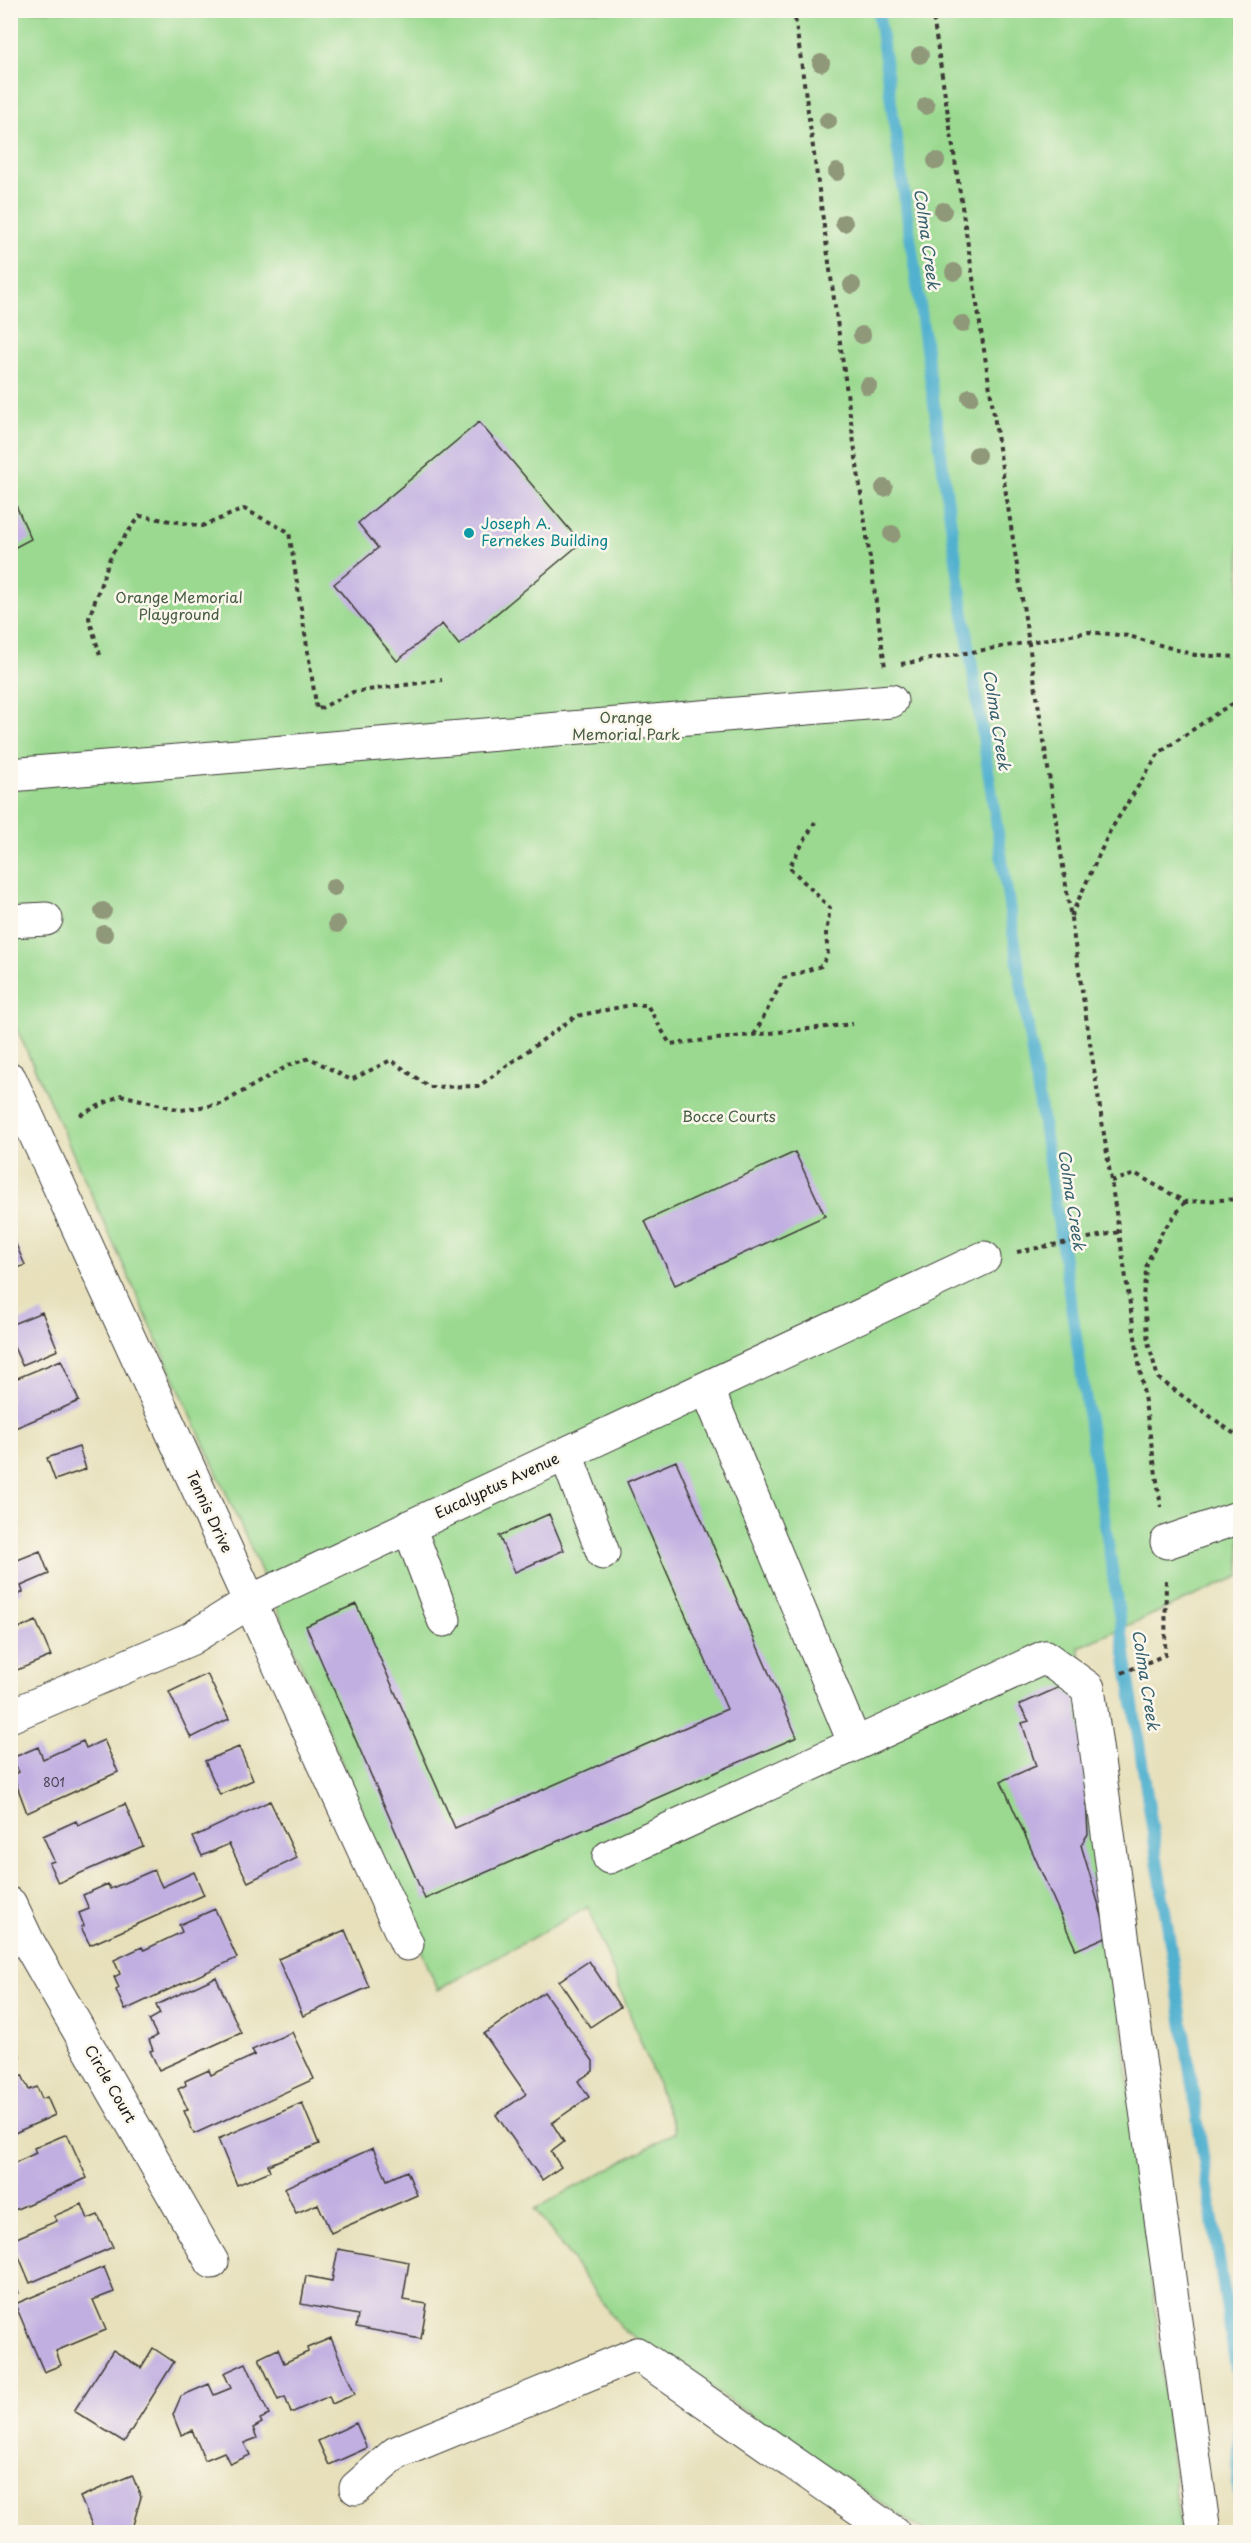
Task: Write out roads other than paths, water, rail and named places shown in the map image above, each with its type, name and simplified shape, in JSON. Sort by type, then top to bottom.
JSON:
[{"type":"street","points":[[10,775],[891,701]]},
{"type":"street","points":[[10,921],[46,919]]},
{"type":"street","name":"Tennis Drive","points":[[10,1079],[407,1944]]},
{"type":"street","name":"Eucalyptus Avenue","points":[[10,1716],[190,1639],[250,1601],[984,1258]]},
{"type":"street","points":[[707,1388],[855,1744]]},
{"type":"street","points":[[566,1454],[603,1553]]},
{"type":"street","points":[[1167,1542],[1240,1517]]},
{"type":"street","points":[[409,1527],[444,1620]]},
{"type":"street","points":[[609,1857],[1045,1657],[1088,1688],[1204,2532]]},
{"type":"street","name":"Circle Court","points":[[10,1904],[28,1942],[212,2262]]},
{"type":"street","points":[[356,2488],[396,2453],[637,2354],[893,2532]]},
{"type":"waterway","name":"Colma Creek","points":[[878,10],[962,602],[1240,2394]]},
{"type":"waterway","name":"Colma Creek","points":[[1240,2408],[1238,2484],[1240,2505]]},
{"type":"place","name":"Joseph A. Fernekes Building","points":[[469,533]]},
{"type":"park label","name":"Orange Memorial Playground","points":[[179,606]]},
{"type":"park label","name":"Orange Memorial Park","points":[[626,726]]},
{"type":"park label","name":"Bocce Courts","points":[[729,1117]]}]
